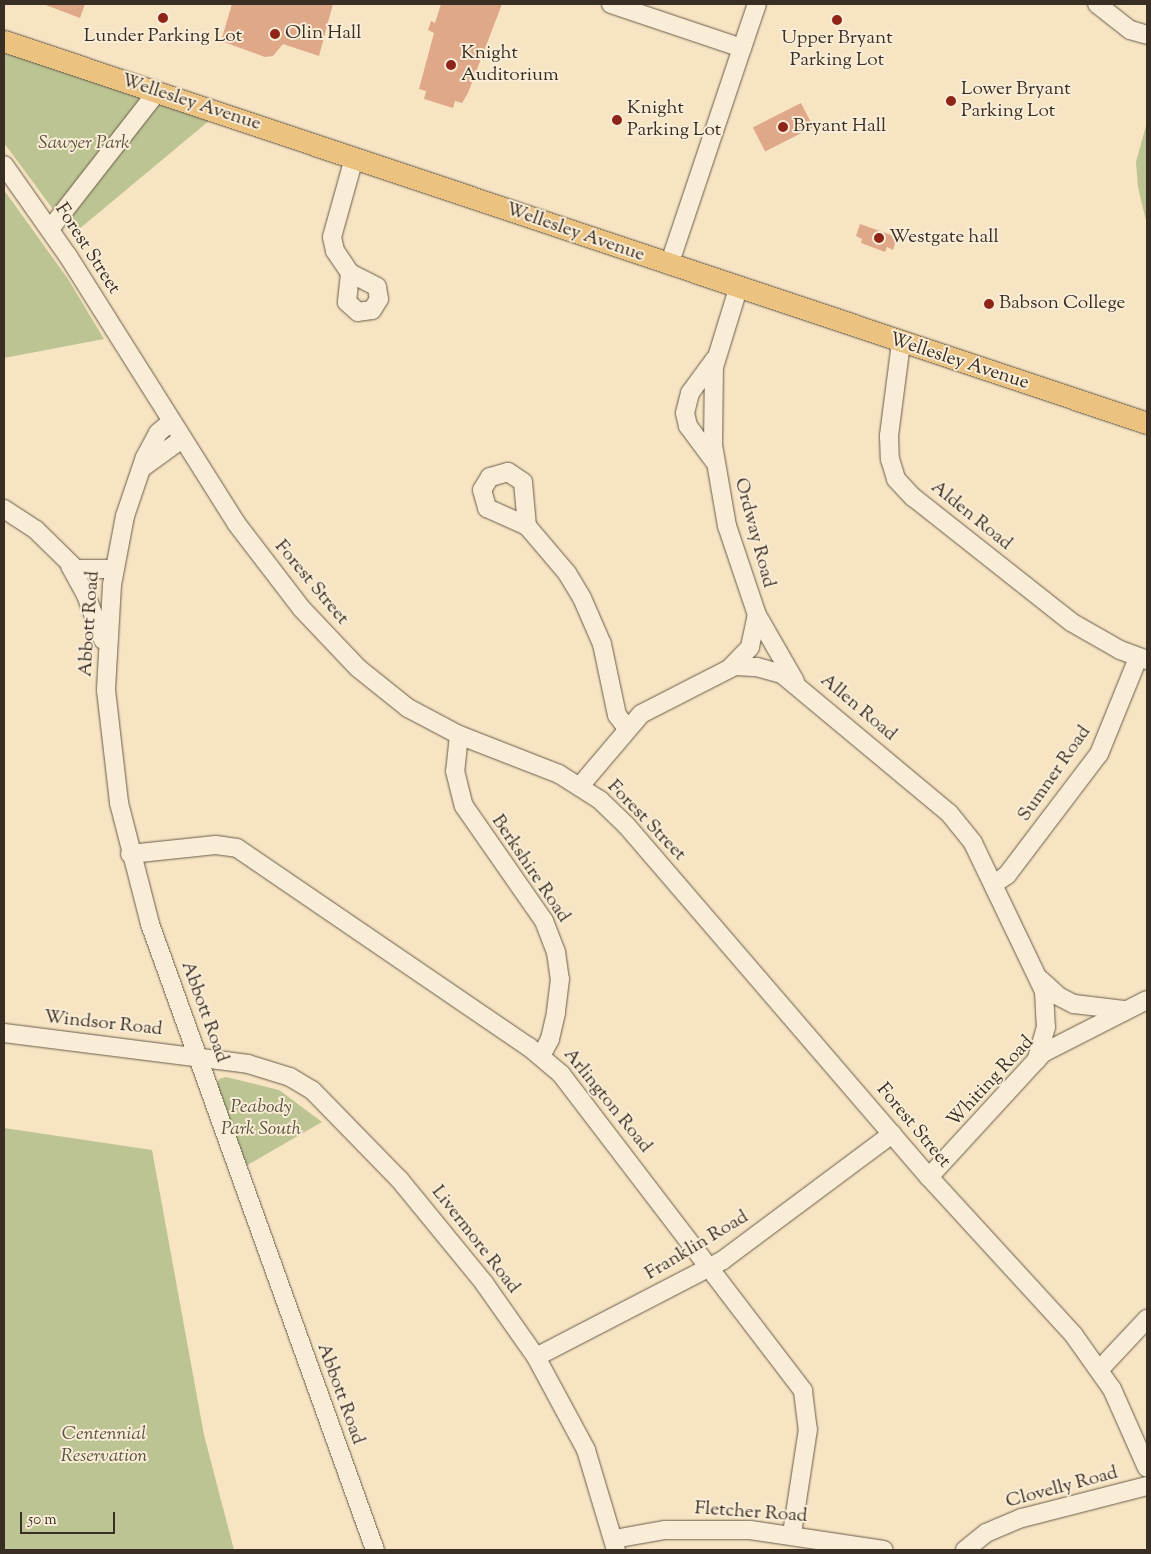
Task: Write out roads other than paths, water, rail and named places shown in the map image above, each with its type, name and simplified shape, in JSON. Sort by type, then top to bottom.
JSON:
[{"type":"main road","name":"Wellesley Avenue","points":[[4,41],[669,264],[738,289],[1147,423]]},
{"type":"street","points":[[612,4],[742,48]]},
{"type":"street","points":[[669,264],[757,4]]},
{"type":"street","points":[[1097,4],[1130,30],[1147,35]]},
{"type":"street","points":[[50,229],[157,92]]},
{"type":"street","points":[[350,273],[335,251],[332,237],[354,158]]},
{"type":"street","name":"Forest Street","points":[[4,165],[50,229],[171,422],[252,545],[319,628],[395,698],[459,735],[540,765],[580,786],[626,825],[929,1178],[1068,1328],[1100,1369],[1147,1468]]},
{"type":"street","name":"Ordway Road","points":[[738,289],[716,358],[714,461],[727,526],[756,615],[799,687]]},
{"type":"street","name":"Alden Road","points":[[901,343],[889,436],[890,458],[896,479],[1059,613],[1107,644],[1143,659]]},
{"type":"street","name":"Ordway Road","points":[[714,461],[688,426],[685,413],[694,386],[716,358]]},
{"type":"street","name":"Abbott Road","points":[[171,422],[153,439],[140,470],[114,569],[106,660],[111,747],[130,854],[198,1055],[375,1550]]},
{"type":"street","points":[[140,470],[182,439]]},
{"type":"street","points":[[4,509],[44,537],[70,566],[98,624],[106,660]]},
{"type":"street","points":[[527,526],[567,573],[589,610],[602,644],[617,715],[626,727]]},
{"type":"street","points":[[70,566],[87,572],[114,569]]},
{"type":"street","name":"Ordway Road","points":[[730,668],[750,647],[756,615]]},
{"type":"street","name":"Sumner Road","points":[[994,884],[1007,874],[1099,754],[1143,659]]},
{"type":"street","name":"Allen Road","points":[[580,786],[626,727],[641,714],[730,668],[764,668],[799,687],[948,813],[973,843],[1040,979],[1047,1018],[1036,1060]]},
{"type":"street","name":"Berkshire Road","points":[[459,735],[455,771],[467,811],[537,911],[556,952],[560,979],[556,1013],[550,1039],[541,1056]]},
{"type":"street","name":"Arlington Road","points":[[130,854],[216,845],[237,848],[541,1056],[570,1084],[794,1375],[806,1400],[807,1442],[792,1534]]},
{"type":"street","name":"Allen Road","points":[[1040,979],[1058,996],[1074,1004],[1127,1010]]},
{"type":"street","name":"Whiting Road","points":[[929,1178],[1036,1060],[1051,1048],[1147,1000]]},
{"type":"street","name":"Windsor Road","points":[[4,1033],[198,1055]]},
{"type":"street","name":"Livermore Road","points":[[198,1055],[264,1067],[302,1084],[325,1102],[411,1193],[480,1278],[536,1357],[586,1450],[615,1544]]},
{"type":"street","name":"Franklin Road","points":[[536,1357],[711,1267],[892,1134]]},
{"type":"street","points":[[1100,1369],[1147,1319]]},
{"type":"street","name":"Clovelly Road","points":[[965,1550],[986,1534],[1022,1518],[1147,1486]]},
{"type":"street","name":"Fletcher Road","points":[[615,1544],[696,1529],[792,1534],[884,1550]]},
{"type":"place","name":"Lunder Parking Lot","points":[[163,18]]},
{"type":"place","name":"Upper Bryant Parking Lot","points":[[837,20]]},
{"type":"place","name":"Olin Hall","points":[[275,34]]},
{"type":"place","name":"Knight Auditorium","points":[[451,65]]},
{"type":"place","name":"Lower Bryant Parking Lot","points":[[951,101]]},
{"type":"place","name":"Knight Parking Lot","points":[[617,120]]},
{"type":"place","name":"Bryant Hall","points":[[783,127]]},
{"type":"place","name":"Westgate hall","points":[[879,238]]},
{"type":"place","name":"Babson College","points":[[989,304]]},
{"type":"park label","name":"Sawyer Park","points":[[84,144]]},
{"type":"park label","name":"Peabody Park South","points":[[261,1119]]},
{"type":"park label","name":"Centennial Reservation","points":[[104,1446]]}]
